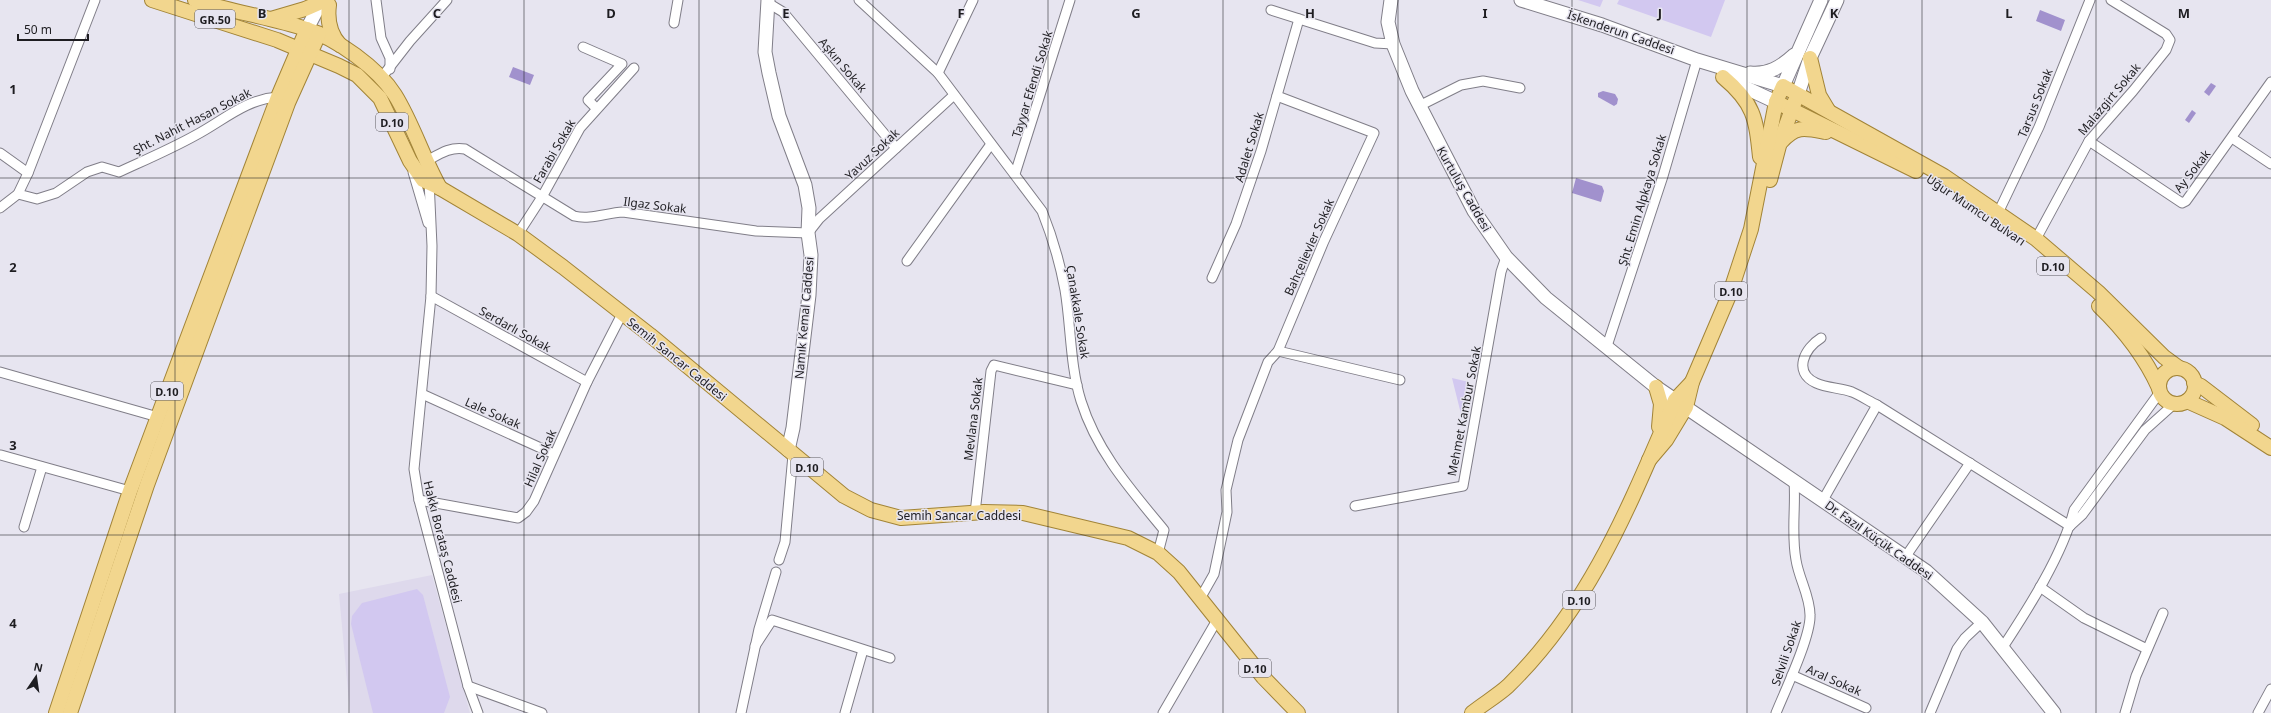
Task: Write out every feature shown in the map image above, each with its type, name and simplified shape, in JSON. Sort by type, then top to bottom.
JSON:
[{"type":"main road","name":"GR.50","points":[[152,0],[264,36],[304,51]]},
{"type":"main road","name":"Semih Sancar Caddesi","points":[[195,0],[313,32],[386,73],[427,165],[434,186]]},
{"type":"main road","points":[[269,19],[326,2],[328,18],[333,36],[346,50]]},
{"type":"main road","name":"D.10","points":[[70,713],[147,484],[288,103],[298,66],[313,32]]},
{"type":"main road","points":[[264,36],[285,50],[298,66],[317,61],[337,65]]},
{"type":"main road","name":"Semih Sancar Caddesi","points":[[304,51],[337,65],[357,76],[380,98],[410,161],[419,176],[518,234],[622,314],[844,496],[871,510],[901,518],[975,513],[1023,513],[1128,538],[1158,553],[1179,572],[1201,597],[1217,620],[1277,692],[1298,713]]},
{"type":"main road","points":[[1810,58],[1818,95],[1828,110]]},
{"type":"main road","name":"D.10","points":[[56,713],[130,491],[278,97],[298,66]]},
{"type":"main road","points":[[1728,74],[1735,87],[1753,112],[1759,132],[1762,176]]},
{"type":"main road","name":"D.10","points":[[1751,229],[1776,102],[1783,86],[1828,110],[1923,169]]},
{"type":"main road","points":[[1776,102],[1791,110],[1798,94]]},
{"type":"main road","name":"D.10","points":[[1649,460],[1666,440],[1730,293],[1751,229],[1770,179],[1780,142],[1791,110],[1846,136],[1923,169]]},
{"type":"main road","points":[[1780,142],[1791,131],[1799,128],[1846,136]]},
{"type":"main road","name":"Uğur Mumcu Bulvarı","points":[[1923,169],[1944,176],[2036,239],[2124,315],[2164,357],[2178,368]]},
{"type":"main road","name":"Uğur Mumcu Bulvarı","points":[[1923,169],[2029,245],[2085,293],[2120,326],[2150,368],[2159,390]]},
{"type":"main road","points":[[2159,390],[2162,375],[2172,369],[2178,368]]},
{"type":"main road","name":"D.10","points":[[2178,368],[2190,375],[2194,383],[2201,386],[2271,438]]},
{"type":"main road","points":[[2180,402],[2194,390],[2194,383]]},
{"type":"main road","points":[[1656,387],[1661,404],[1656,443]]},
{"type":"main road","name":"D.10","points":[[2159,390],[2165,400],[2180,402],[2225,418],[2271,448]]},
{"type":"main road","name":"D.10","points":[[1472,713],[1507,686],[1565,620],[1601,564],[1656,443],[1681,404]]},
{"type":"main road","name":"Semih Sancar Caddesi","points":[[1277,692],[1287,713]]},
{"type":"street","points":[[0,208],[18,194],[28,173],[95,0]]},
{"type":"street","points":[[376,0],[381,38],[390,58],[386,73]]},
{"type":"street","points":[[386,73],[410,41],[447,0]]},
{"type":"street","points":[[674,23],[678,0]]},
{"type":"street","name":"Çanakkale Sokak","points":[[859,0],[938,73],[1042,211],[1052,237],[1064,289],[1077,385],[1081,401],[1096,439],[1111,465],[1164,530],[1158,553]]},
{"type":"street","points":[[938,73],[973,0]]},
{"type":"street","name":"Tayyar Efendi Sokak","points":[[1015,174],[1070,0]]},
{"type":"street","name":"Kurtuluş Caddesi","points":[[1391,0],[1388,22],[1393,44],[1419,106],[1474,212],[1506,258],[1546,298],[1656,387],[1681,404]]},
{"type":"street","name":"İskenderun Caddesi","points":[[1521,0],[1631,34],[1728,74]]},
{"type":"street","points":[[1728,74],[1783,86],[1821,0]]},
{"type":"street","points":[[1798,94],[1810,58],[1837,0]]},
{"type":"street","name":"Tarsus Sokak","points":[[1998,214],[2039,127],[2090,0]]},
{"type":"street","name":"Malazgirt Sokak","points":[[2036,239],[2089,141],[2161,56],[2170,40],[2166,34],[2111,0]]},
{"type":"street","points":[[313,32],[326,2]]},
{"type":"street","name":"Aşkın Sokak","points":[[768,2],[783,12],[896,148]]},
{"type":"street","name":"Namık Kemal Caddesi","points":[[768,2],[765,52],[779,116],[805,185],[810,208],[808,233],[811,255],[809,295],[790,453]]},
{"type":"street","points":[[1271,10],[1375,42],[1393,44]]},
{"type":"street","name":"Adalet Sokak","points":[[1212,278],[1236,224],[1261,151],[1299,19]]},
{"type":"street","points":[[583,47],[622,64],[588,100],[596,108]]},
{"type":"street","points":[[1728,74],[1758,74],[1773,70],[1785,63],[1797,52]]},
{"type":"street","name":"Şht. Emin Alpkaya Sokak","points":[[1607,346],[1663,176],[1697,60]]},
{"type":"street","name":"Farabi Sokak","points":[[518,234],[542,197],[566,149],[596,108],[634,68]]},
{"type":"street","points":[[1728,74],[1776,102]]},
{"type":"street","points":[[1419,106],[1461,85],[1483,81],[1520,88]]},
{"type":"street","name":"Ay Sokak","points":[[2089,141],[2182,203],[2186,201],[2271,82]]},
{"type":"street","name":"Yavuz Sokak","points":[[808,233],[819,219],[954,95]]},
{"type":"street","name":"Bahçelievler Sokak","points":[[1277,96],[1374,133],[1324,241],[1278,351]]},
{"type":"street","name":"Şht. Nahit Hasan Sokak","points":[[18,194],[37,198],[56,193],[87,172],[102,167],[119,172],[198,135],[238,108],[264,98],[278,97]]},
{"type":"street","points":[[2232,138],[2271,164]]},
{"type":"street","points":[[907,261],[991,144]]},
{"type":"street","name":"Ilgaz Sokak","points":[[427,165],[447,150],[456,147],[465,149],[574,216],[585,219],[608,213],[623,212],[756,231],[808,233]]},
{"type":"street","points":[[0,153],[28,173]]},
{"type":"street","points":[[410,161],[423,210],[431,230]]},
{"type":"street","name":"Hakkı Borataş Caddesi","points":[[434,186],[431,230],[431,296],[414,469],[418,500],[468,686],[478,713]]},
{"type":"street","name":"Mehmet Kambur Sokak","points":[[1355,506],[1463,486],[1501,272],[1506,258]]},
{"type":"street","name":"Serdarlı Sokak","points":[[431,296],[587,382]]},
{"type":"street","name":"Hilal Sokak","points":[[418,500],[518,518],[526,512],[534,501],[587,382],[622,314]]},
{"type":"street","points":[[1821,338],[1812,343],[1804,354],[1803,363],[1805,374],[1816,383],[1852,392],[1877,404],[2070,526]]},
{"type":"street","points":[[1201,597],[1214,574],[1227,512],[1226,490],[1238,440],[1268,362],[1278,351],[1400,380]]},
{"type":"street","name":"Mevlana Sokak","points":[[975,513],[991,371],[994,365],[1077,385]]},
{"type":"street","points":[[0,372],[158,417]]},
{"type":"street","points":[[2003,647],[2032,603],[2070,526],[2074,510],[2159,390]]},
{"type":"street","name":"Lale Sokak","points":[[422,394],[554,454]]},
{"type":"street","points":[[2070,526],[2082,515],[2145,430],[2180,402]]},
{"type":"street","name":"Dr. Fazıl Küçük Caddesi","points":[[1681,404],[1926,571],[1982,622],[2054,713]]},
{"type":"street","points":[[1823,500],[1877,404]]},
{"type":"street","points":[[2117,451],[2124,457]]},
{"type":"street","points":[[779,560],[785,542],[790,453]]},
{"type":"street","points":[[1,455],[130,491]]},
{"type":"street","points":[[1906,556],[1970,463]]},
{"type":"street","points":[[24,527],[42,467]]},
{"type":"street","name":"Selvili Sokak","points":[[1776,713],[1792,674],[1811,617],[1809,602],[1796,561],[1793,536],[1794,481]]},
{"type":"street","points":[[741,713],[755,646],[776,572]]},
{"type":"street","points":[[2040,587],[2084,618],[2147,649]]},
{"type":"street","points":[[2124,713],[2136,676],[2163,613]]},
{"type":"street","points":[[755,646],[772,620],[890,658]]},
{"type":"street","points":[[1163,713],[1217,620]]},
{"type":"street","points":[[1930,713],[1957,649],[1965,638],[1982,622]]},
{"type":"street","points":[[845,713],[863,650]]},
{"type":"street","name":"Aral Sokak","points":[[1792,674],[1866,708]]},
{"type":"street","points":[[468,686],[542,713]]},
{"type":"street","points":[[2258,713],[2271,689]]},
{"type":"shaded area","points":[[1578,0],[1603,0],[1600,7]]},
{"type":"shaded area","points":[[1619,0],[1725,0],[1711,37],[1617,4]]},
{"type":"shaded area","points":[[2040,10],[2065,20],[2061,31],[2036,21]]},
{"type":"shaded area","points":[[513,67],[534,75],[530,85],[509,77]]},
{"type":"shaded area","points":[[2211,83],[2216,86],[2209,96],[2204,92]]},
{"type":"shaded area","points":[[1603,91],[1615,94],[1618,99],[1617,104],[1614,106],[1598,97],[1598,93]]},
{"type":"shaded area","points":[[2192,110],[2196,113],[2189,123],[2185,120]]},
{"type":"shaded area","points":[[1576,178],[1602,186],[1604,191],[1601,202],[1572,193]]},
{"type":"shaded area","points":[[1452,378],[1469,382],[1461,414]]},
{"type":"shaded area","points":[[432,575],[470,713],[350,713],[339,594]]},
{"type":"shaded area","points":[[417,589],[423,595],[450,697],[444,713],[373,713],[351,624],[352,616],[362,603]]}]
